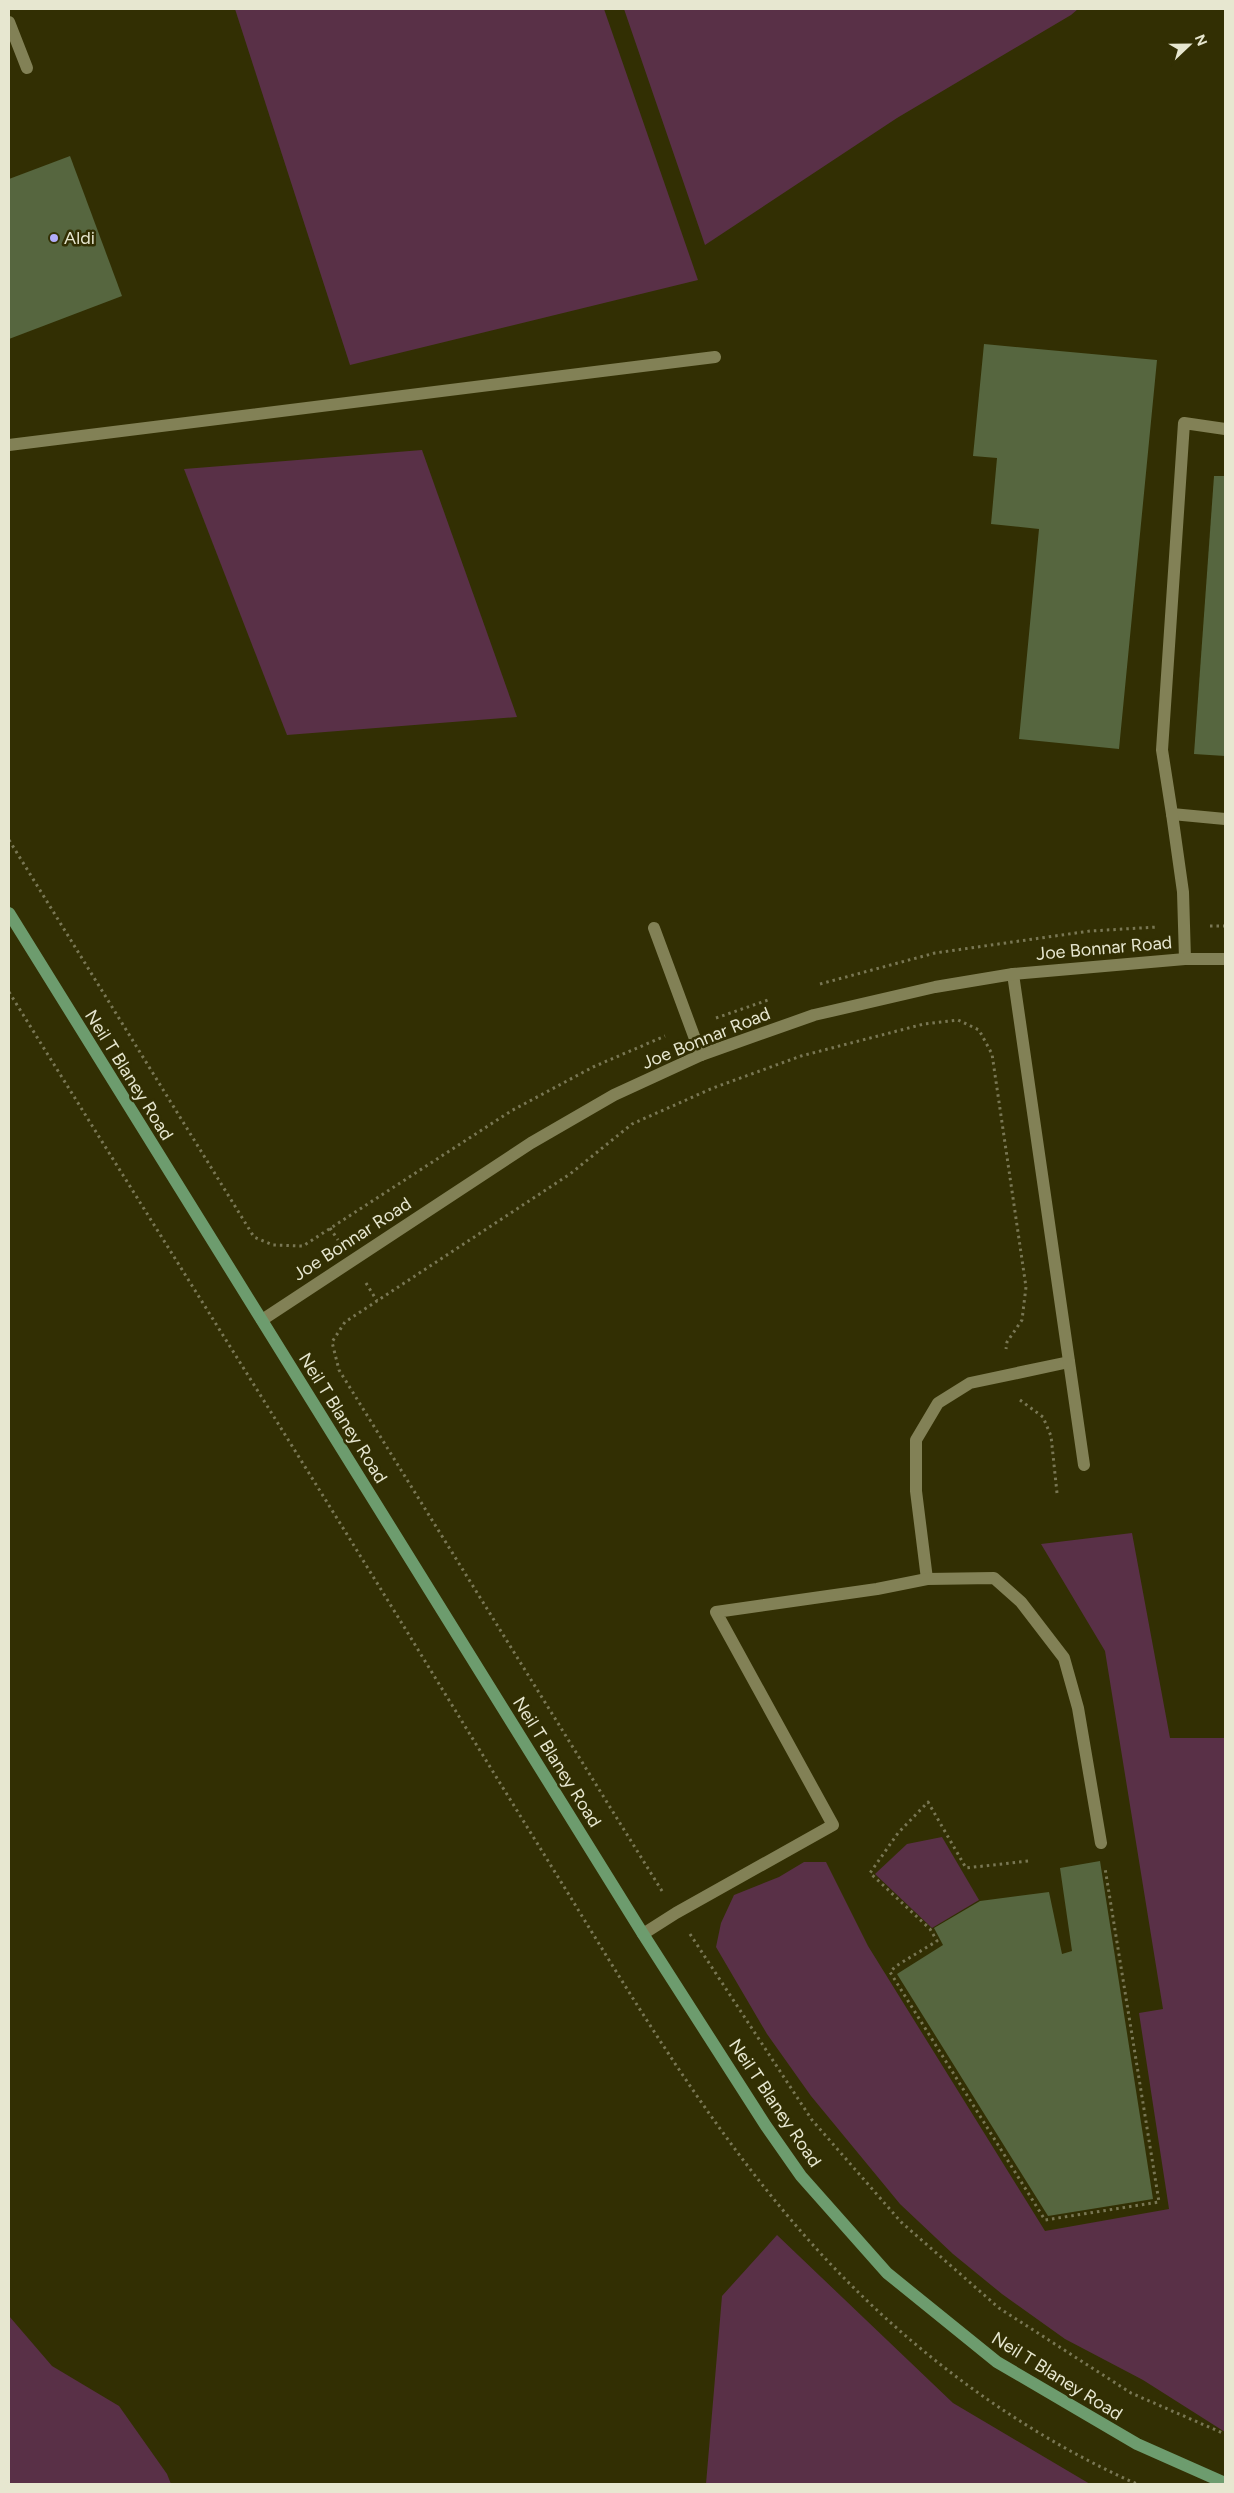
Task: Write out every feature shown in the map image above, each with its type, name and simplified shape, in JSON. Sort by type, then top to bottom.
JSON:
[{"type":"main road","name":"Neil T Blaney Road","points":[[9,913],[643,1934],[766,2126],[801,2176],[886,2273],[997,2362],[1137,2444],[1225,2483]]},
{"type":"street","points":[[9,22],[27,68]]},
{"type":"street","points":[[9,445],[714,357]]},
{"type":"street","points":[[1185,959],[1183,892],[1162,750],[1184,423],[1225,429]]},
{"type":"street","points":[[1172,814],[1225,819]]},
{"type":"street","points":[[654,928],[701,1055]]},
{"type":"street","name":"Joe Bonnar Road","points":[[262,1320],[350,1260],[531,1144],[614,1094],[701,1055],[814,1015],[936,987],[1013,974],[1185,959],[1225,959]]},
{"type":"street","points":[[1013,974],[1084,1465]]},
{"type":"street","points":[[927,1579],[916,1490],[916,1440],[938,1403],[970,1384],[1069,1362]]},
{"type":"street","points":[[643,1934],[676,1913],[833,1825],[716,1612],[877,1589],[927,1579],[994,1578],[1020,1602],[1064,1658],[1078,1708],[1101,1844]]},
{"type":"path","points":[[9,840],[254,1237],[273,1245],[303,1246],[512,1111],[593,1067],[691,1026],[776,998]]},
{"type":"path","points":[[814,986],[935,953],[1090,931],[1184,926],[1225,926]]},
{"type":"path","points":[[1028,1861],[966,1868],[928,1802],[898,1833],[870,1873],[930,1930],[937,1941],[896,1966],[890,1972],[1045,2220],[1159,2202],[1101,1844]]},
{"type":"shaded area","points":[[235,9],[604,9],[698,280],[350,365]]},
{"type":"shaded area","points":[[624,9],[1078,9],[1071,15],[897,118],[705,245]]},
{"type":"shaded area","points":[[422,450],[517,717],[287,735],[184,469]]},
{"type":"shaded area","points":[[1132,1533],[1170,1738],[1225,1738],[1225,2432],[1143,2380],[1065,2339],[1002,2294],[953,2254],[900,2204],[811,2096],[767,2034],[716,1947],[721,1923],[734,1895],[779,1877],[804,1862],[826,1862],[868,1946],[1045,2231],[1169,2209],[1139,2013],[1163,2009],[1105,1651],[1041,1544]]},
{"type":"shaded area","points":[[942,1837],[979,1900],[932,1928],[875,1874],[907,1844]]},
{"type":"shaded area","points":[[777,2235],[953,2403],[1090,2484],[706,2484],[722,2296]]},
{"type":"shaded area","points":[[9,2316],[52,2366],[119,2406],[167,2474],[171,2484],[9,2484]]},
{"type":"building","name":"Aldi","points":[[70,156],[122,296],[9,339],[9,179]]},
{"type":"building","points":[[984,344],[1157,360],[1119,749],[1019,739],[1039,529],[991,524],[997,458],[973,456]]},
{"type":"building","points":[[1214,476],[1225,476],[1225,756],[1194,754]]},
{"type":"building","points":[[1100,1861],[1153,2199],[1048,2216],[897,1974],[943,1945],[934,1928],[980,1901],[1049,1892],[1062,1954],[1072,1951],[1060,1868]]},
{"type":"place","name":"Aldi","points":[[54,238]]}]
